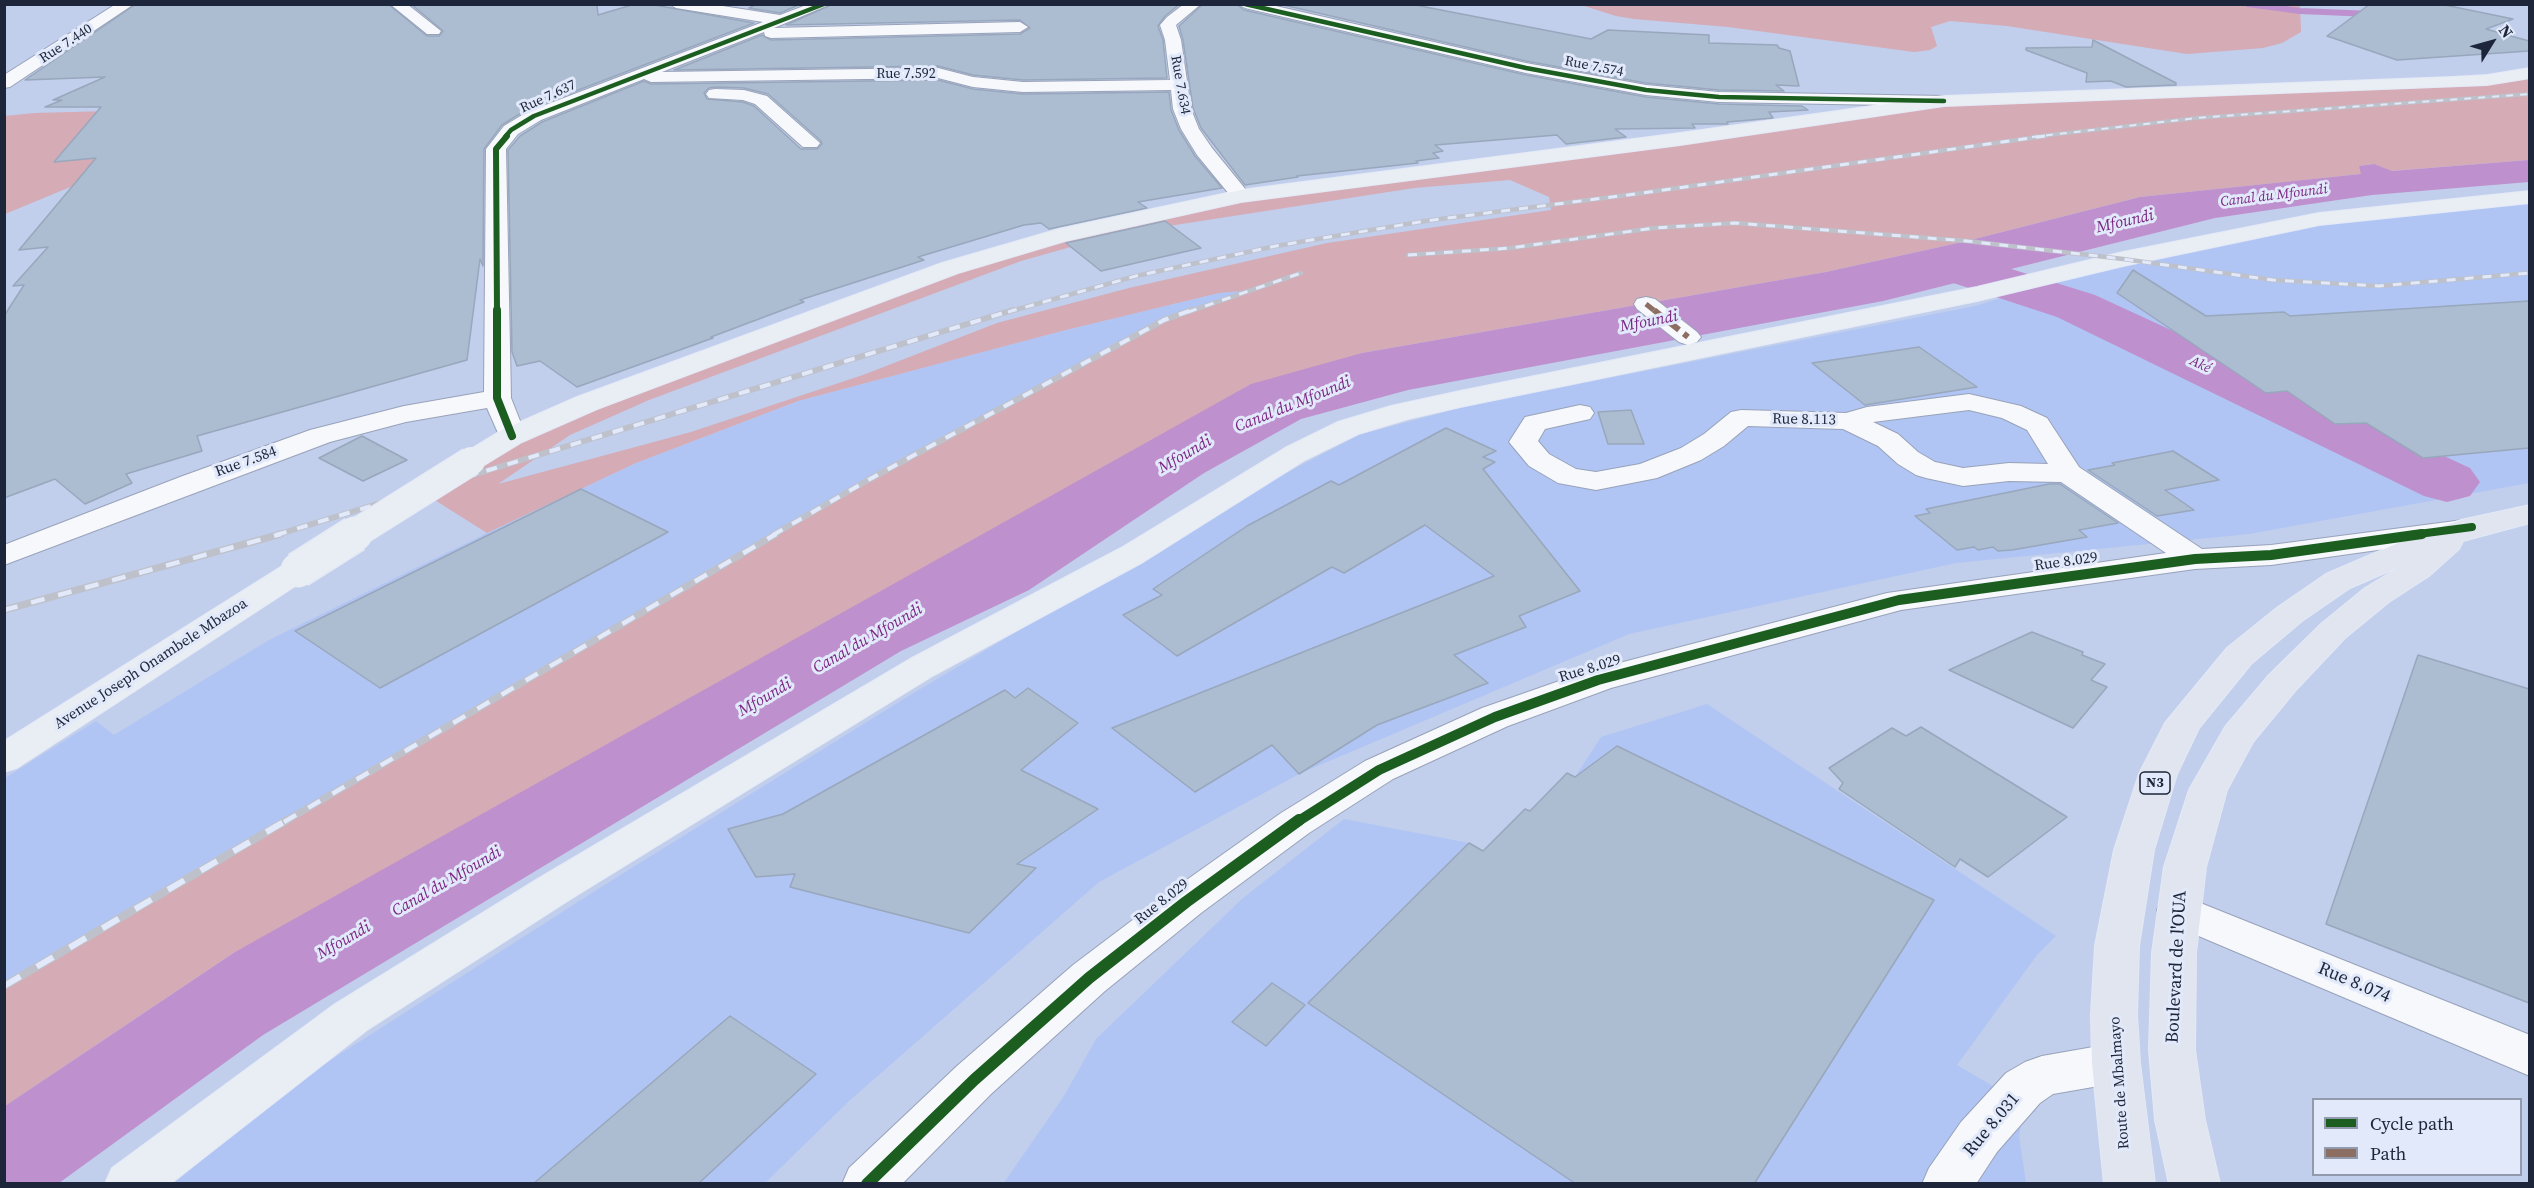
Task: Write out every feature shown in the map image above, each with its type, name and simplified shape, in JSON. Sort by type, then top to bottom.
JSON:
[{"type":"highway","name":"N3","points":[[2465,530],[2529,514]]},
{"type":"highway","name":"Boulevard de l'OUA","points":[[2196,1184],[2180,1120],[2172,1050],[2174,953],[2185,867],[2208,790],[2238,736],[2282,683],[2333,631],[2377,595],[2418,569],[2465,530]]},
{"type":"highway","name":"Route de Mbalmayo","points":[[2130,1184],[2116,1063],[2114,1015],[2117,946],[2134,850],[2158,774],[2183,723],[2239,656],[2290,614],[2338,581],[2410,548],[2465,530]]},
{"type":"main road","name":"Avenue Joseph Onambele Mbazoa","points":[[4,759],[512,436],[615,392],[950,268],[1059,236],[1241,196],[1692,137],[1944,101],[2453,82],[2487,80],[2529,73]]},
{"type":"main road","points":[[130,1184],[351,1017],[544,896],[922,668],[1132,555],[1295,454],[1348,429],[1401,412],[1460,399],[1977,294],[2123,259],[2319,219],[2529,197]]},
{"type":"street","name":"Rue 7.440","points":[[4,83],[127,4]]},
{"type":"street","points":[[397,4],[433,31]]},
{"type":"street","points":[[676,4],[782,20]]},
{"type":"street","name":"Rue 7.637","points":[[512,436],[497,398],[496,148],[511,130],[534,116],[581,96],[634,86],[746,33],[824,4]]},
{"type":"street","name":"Rue 7.634","points":[[1194,4],[1172,20],[1168,26],[1173,40],[1182,109],[1190,129],[1241,196]]},
{"type":"street","name":"Rue 7.574","points":[[1245,4],[1526,68],[1646,90],[1719,97],[1944,101]]},
{"type":"street","points":[[746,33],[1020,27]]},
{"type":"street","name":"Rue 7.592","points":[[634,86],[938,73],[973,82],[1023,87],[1179,85]]},
{"type":"street","points":[[659,94],[731,94],[753,97],[761,100],[810,143]]},
{"type":"street","points":[[1646,304],[1688,337]]},
{"type":"street","name":"Rue 7.584","points":[[4,556],[320,436],[404,414],[497,398]]},
{"type":"street","name":"Rue 8.113","points":[[1580,413],[1535,423],[1523,442],[1539,460],[1568,477],[1596,481],[1647,472],[1691,454],[1714,440],[1741,418],[1848,421],[1867,415],[1969,402],[2011,412],[2037,424],[2068,473],[2195,559]]},
{"type":"street","points":[[1848,421],[1888,440],[1926,469],[1963,477],[2009,472],[2068,473]]},
{"type":"street","name":"Rue 8.029","points":[[867,1184],[974,1080],[1089,978],[1186,902],[1295,823],[1379,770],[1495,717],[1598,680],[1899,600],[2195,559],[2271,555],[2465,530]]},
{"type":"street","name":"Rue 8.074","points":[[2178,910],[2529,1056]]},
{"type":"street","name":"Rue 8.031","points":[[1947,1184],[1979,1137],[2023,1088],[2042,1076],[2116,1063]]},
{"type":"shaded area","points":[[1581,5],[2300,5],[2301,32],[2282,43],[2263,48],[2187,54],[2007,26],[1950,21],[1931,27],[1937,46],[1930,50],[1914,52],[1728,27],[1634,19]]},
{"type":"shaded area","points":[[2529,73],[2529,160],[2391,171],[2373,164],[2359,166],[2362,174],[2140,197],[1967,241],[1826,272],[1362,353],[235,952],[5,1106],[4,986],[868,480],[1164,320],[1252,290],[1219,293],[1062,331],[798,401],[636,463],[487,533],[422,492],[512,436],[900,286],[1195,205],[1944,101],[2453,82]],"holes":[[[1510,180],[1549,197],[1551,210],[1327,243],[1129,288],[997,323],[863,375],[691,432],[498,484],[570,435],[649,400],[1021,261],[1117,234],[1414,188]]]},
{"type":"shaded area","points":[[109,111],[109,171],[5,214],[4,116]]},
{"type":"shaded area","points":[[2529,199],[2529,483],[2249,534],[1956,563],[1629,634],[1301,773],[1099,882],[848,1102],[765,1183],[173,1184],[298,1081],[606,884],[907,697],[1267,483],[1359,435],[1467,406],[1975,306],[2067,278],[2317,222]]},
{"type":"shaded area","points":[[1255,289],[1164,320],[868,480],[5,986],[5,778],[96,721],[114,735],[269,640],[487,533],[636,463],[798,401],[1062,331],[1219,293]]},
{"type":"shaded area","points":[[1707,704],[2056,936],[2037,955],[1957,1065],[2037,1112],[2029,1112],[2022,1121],[2019,1136],[2026,1183],[1003,1184],[1064,1096],[1096,1039],[1243,898],[1344,819],[1469,843],[1483,851],[1530,811],[1567,773],[1575,777],[1601,737]]},
{"type":"water","points":[[2529,160],[2529,182],[2372,195],[2215,218],[1883,301],[1408,390],[1301,419],[1204,473],[1029,590],[901,651],[263,1035],[59,1183],[5,1184],[5,1106],[235,952],[1251,384],[1362,353],[1826,272],[1967,241],[2140,197],[2361,174],[2359,166],[2374,164],[2392,171]]},
{"type":"building","points":[[136,4],[388,4],[427,36],[439,36],[443,31],[411,4],[597,4],[598,15],[635,4],[649,4],[754,23],[526,110],[502,125],[484,149],[483,266],[480,259],[467,360],[197,436],[202,451],[126,474],[132,483],[85,504],[55,479],[4,498],[4,316],[24,285],[13,286],[48,247],[19,250],[96,158],[54,162],[101,107],[45,107],[62,100],[53,100],[105,77],[25,80]]},
{"type":"building","points":[[757,4],[801,4],[780,13],[749,8]]},
{"type":"building","points":[[833,4],[1180,4],[1165,16],[1158,26],[1163,40],[1167,78],[1023,80],[973,75],[938,66],[674,70],[762,35],[771,40],[1020,34],[1030,28],[1020,20],[786,25]]},
{"type":"building","points":[[1203,4],[1236,4],[1244,10],[1526,75],[1646,97],[1719,104],[1802,106],[1808,110],[1769,112],[1773,118],[1727,122],[1728,124],[1692,124],[1695,128],[1615,129],[1626,137],[1566,144],[1557,135],[1435,145],[1443,151],[1433,153],[1439,158],[1416,161],[1418,163],[1297,176],[1245,185],[1201,128],[1193,108],[1179,26]]},
{"type":"building","points":[[1279,4],[1410,4],[1591,39],[1608,30],[1709,35],[1709,43],[1777,45],[1779,48],[1790,51],[1799,86],[1776,85],[1784,91],[1719,90],[1646,83],[1526,61]]},
{"type":"building","points":[[2370,4],[2440,4],[2513,19],[2486,29],[2529,41],[2529,51],[2397,60],[2327,36]]},
{"type":"building","points":[[2093,40],[2176,85],[2126,87],[2111,81],[2086,82],[2087,73],[2026,50],[2026,48],[2092,47]]},
{"type":"building","points":[[938,80],[973,89],[1023,94],[1169,92],[1171,110],[1179,130],[1195,156],[1222,188],[1138,202],[1147,208],[1049,229],[1041,223],[1024,225],[918,257],[924,260],[800,300],[804,302],[711,337],[713,338],[577,387],[540,361],[517,366],[512,352],[508,150],[520,136],[542,122],[644,81],[651,84]],"holes":[[[715,87],[744,88],[768,94],[822,144],[817,149],[801,149],[754,106],[743,102],[707,99],[704,93],[709,88]]]},
{"type":"building","points":[[1165,221],[1201,248],[1101,271],[1066,243]]},
{"type":"building","points":[[2133,270],[2206,316],[2284,312],[2290,316],[2529,301],[2529,448],[2423,458],[2366,423],[2335,424],[2287,391],[2266,393],[2117,293]]},
{"type":"building","points":[[1919,347],[1977,387],[1865,405],[1812,363]]},
{"type":"building","points":[[1631,410],[1644,444],[1608,444],[1598,412]]},
{"type":"building","points":[[1446,428],[1496,451],[1483,457],[1495,462],[1483,469],[1580,591],[1519,616],[1526,627],[1454,655],[1488,683],[1377,725],[1299,774],[1272,745],[1195,792],[1112,728],[1494,576],[1425,525],[1344,573],[1332,567],[1177,656],[1123,615],[1162,595],[1153,589],[1247,526],[1331,481],[1339,485]]},
{"type":"building","points":[[362,436],[407,460],[363,481],[319,458]]},
{"type":"building","points":[[2173,451],[2219,480],[2165,490],[2194,510],[2157,516],[2088,470],[2115,465],[2112,463]]},
{"type":"building","points":[[2049,484],[2060,484],[2118,523],[2079,530],[2087,537],[2012,550],[1998,551],[1993,547],[1978,550],[1974,547],[1957,550],[1915,516],[1930,513],[1926,509]]},
{"type":"building","points":[[581,489],[668,532],[380,688],[295,631]]},
{"type":"building","points":[[2032,632],[2083,652],[2082,655],[2105,664],[2091,680],[2107,687],[2073,728],[1949,670]]},
{"type":"building","points":[[2418,655],[2529,689],[2529,1003],[2326,924]]},
{"type":"building","points":[[1028,688],[1078,723],[1021,770],[1098,809],[1017,864],[1036,868],[969,933],[790,887],[795,874],[756,877],[728,829],[783,814],[1005,690],[1015,698]]},
{"type":"building","points":[[1921,727],[2067,817],[1988,877],[1960,859],[1955,867],[1839,789],[1843,783],[1829,768],[1892,728],[1906,736]]},
{"type":"building","points":[[1617,746],[1934,900],[1754,1184],[1576,1184],[1308,1003],[1469,843],[1483,851],[1525,809],[1530,811],[1567,773],[1575,777]]},
{"type":"building","points":[[1272,983],[1305,1005],[1266,1046],[1232,1022]]},
{"type":"building","points":[[730,1016],[816,1074],[698,1184],[533,1184]]},
{"type":"waterway","points":[[2248,4],[2300,11],[2372,14]]},
{"type":"waterway","name":"Aké","points":[[1947,264],[2076,306],[2447,482]]},
{"type":"railway","points":[[2032,137],[2197,118],[2530,94]]},
{"type":"railway","points":[[1008,312],[1136,276],[1276,246],[1425,221],[2045,136]]},
{"type":"railway","points":[[1408,255],[1511,248],[1654,228],[1735,223],[1967,241],[2123,259],[2273,280],[2379,286],[2530,273]]},
{"type":"railway","points":[[1188,312],[1301,273]]},
{"type":"railway","points":[[276,535],[1013,310]]},
{"type":"railway","points":[[773,535],[868,480],[1164,320],[1192,310]]},
{"type":"railway","points":[[4,610],[281,534]]},
{"type":"railway","points":[[284,822],[776,534]]},
{"type":"railway","points":[[4,986],[287,820]]},
{"type":"marked path","points":[[1646,304],[1688,337]]},
{"type":"cycle path","points":[[512,436],[497,398],[496,149],[511,130],[534,116],[824,4]]},
{"type":"cycle path","points":[[1245,4],[1526,68],[1646,90],[1719,97],[1944,101]]},
{"type":"cycle path","points":[[867,1184],[974,1080],[1089,978],[1186,902],[1295,823],[1379,770],[1495,717],[1598,680],[1899,600],[2195,559],[2271,555],[2472,527]]},
{"type":"water label","name":"Canal du Mfoundi","points":[[2274,196]]},
{"type":"water label","name":"Mfoundi","points":[[2125,222]]},
{"type":"water label","name":"Mfoundi","points":[[1649,322]]},
{"type":"water label","name":"Canal du Mfoundi","points":[[1293,405]]},
{"type":"water label","name":"Mfoundi","points":[[1185,455]]},
{"type":"water label","name":"Canal du Mfoundi","points":[[868,639]]},
{"type":"water label","name":"Mfoundi","points":[[765,698]]},
{"type":"water label","name":"Canal du Mfoundi","points":[[447,882]]},
{"type":"water label","name":"Mfoundi","points":[[344,941]]}]
